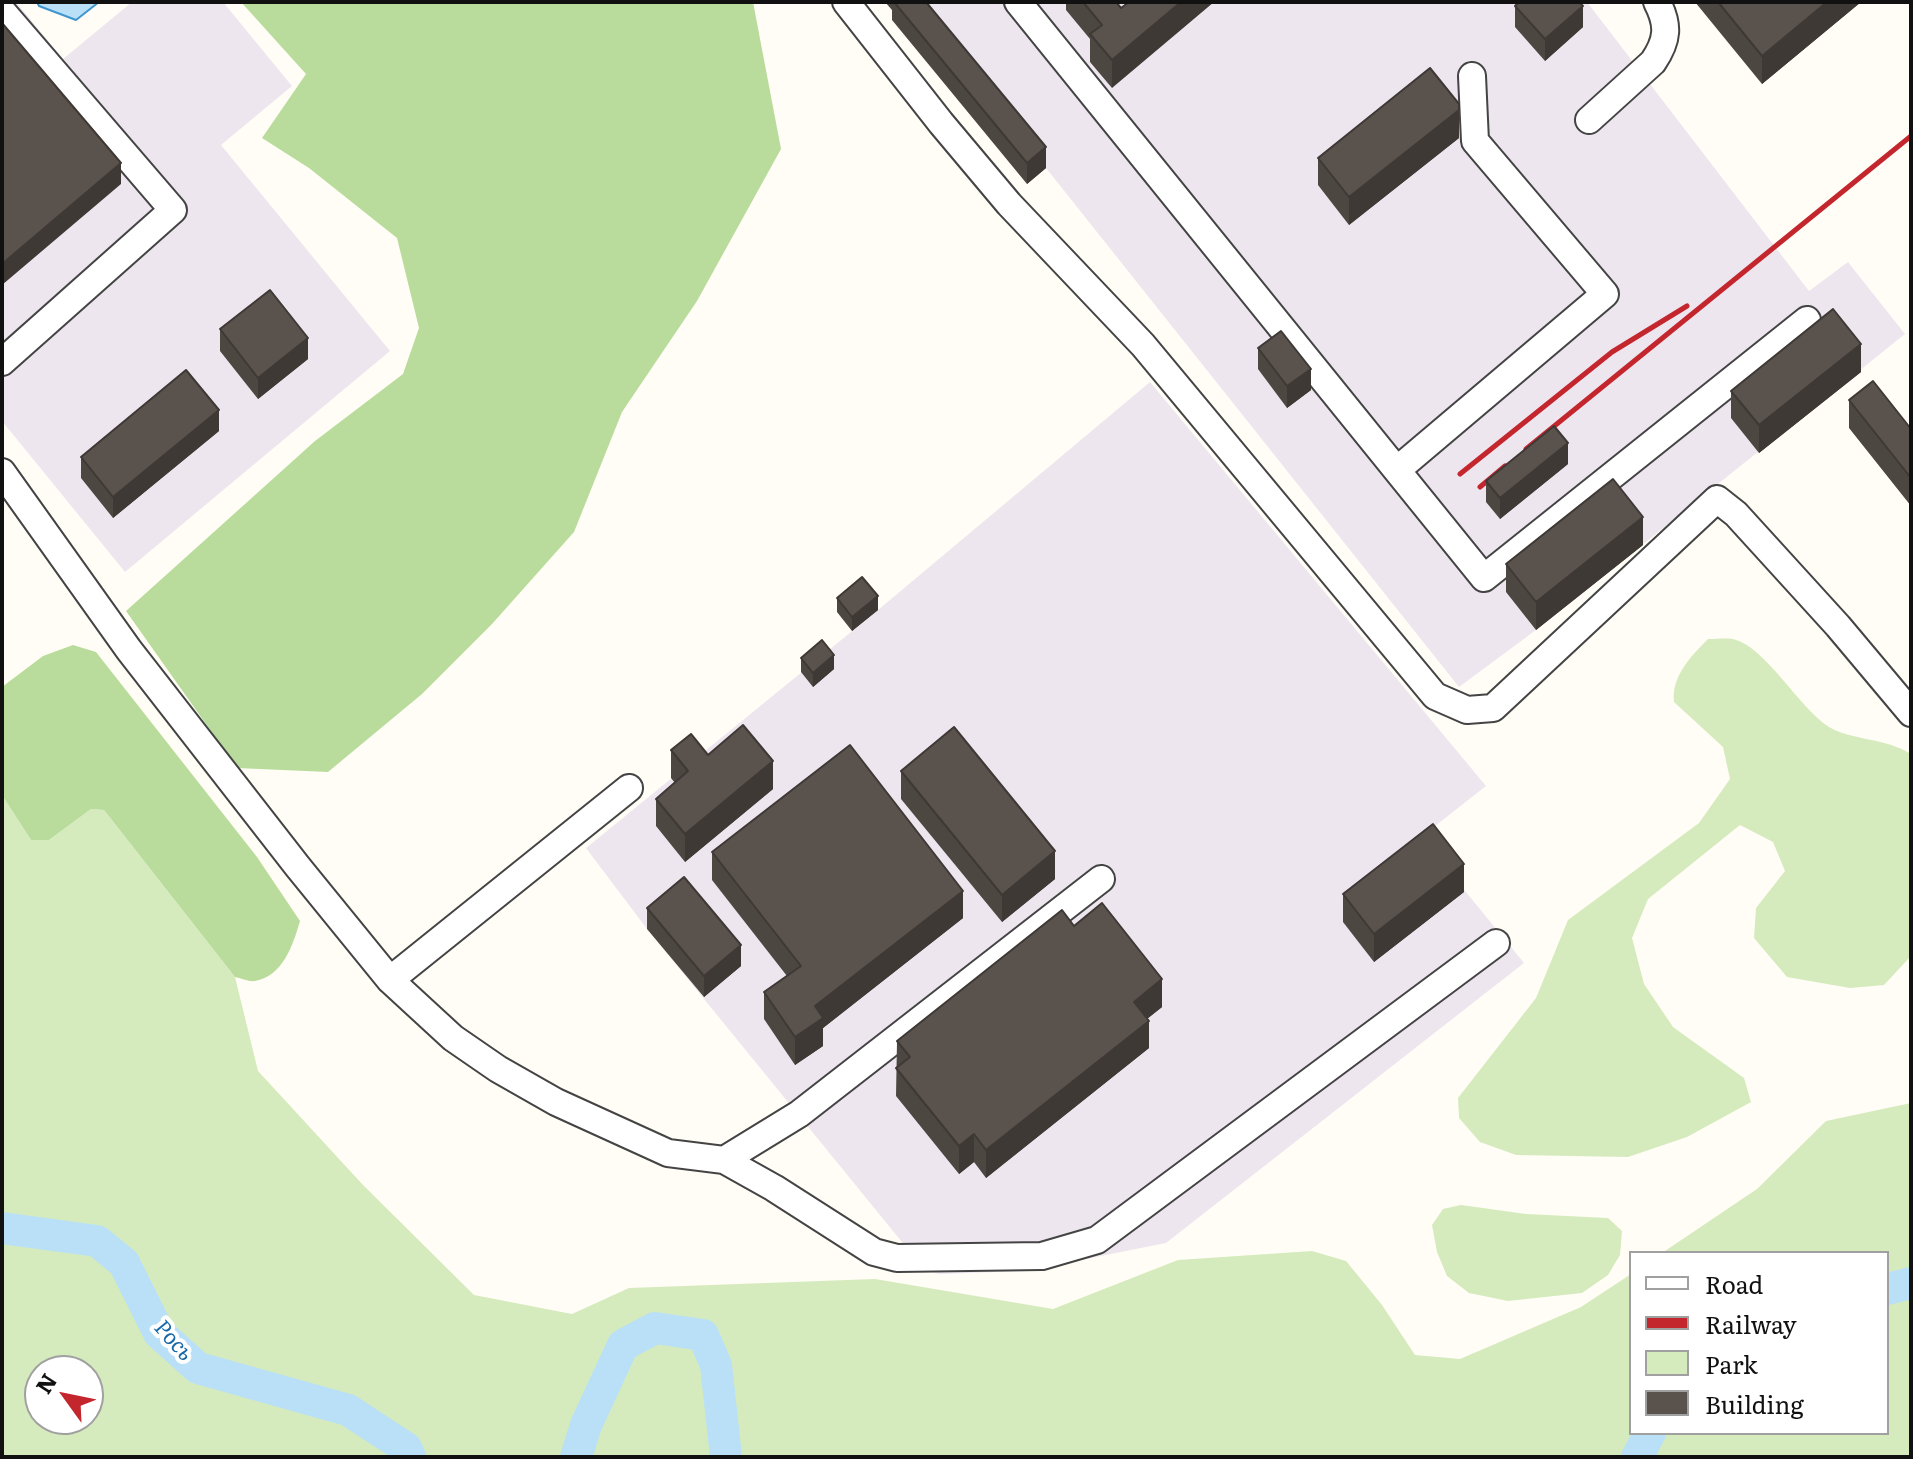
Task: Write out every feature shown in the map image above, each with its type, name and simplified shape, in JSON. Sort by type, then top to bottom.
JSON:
[{"type":"lane","points":[[846,2],[1009,204],[1143,345],[1435,696],[1467,710],[1493,708],[1717,499],[1736,514],[1838,626],[1911,713]]},
{"type":"lane","points":[[1018,2],[1484,578],[1807,320]]},
{"type":"lane","points":[[1589,120],[1653,62],[1661,51],[1667,35],[1664,15],[1657,2]]},
{"type":"lane","points":[[2,11],[173,210],[2,362]]},
{"type":"lane","points":[[1397,470],[1605,294],[1475,141],[1472,76]]},
{"type":"lane","points":[[2,472],[129,650],[298,867],[390,980],[453,1038],[498,1069],[556,1102],[668,1153],[724,1160],[874,1252],[897,1258],[1042,1256],[1097,1240],[1496,943]]},
{"type":"lane","points":[[390,980],[629,788]]},
{"type":"lane","points":[[724,1160],[799,1114],[1101,879]]},
{"type":"shaded area","points":[[2,2],[16,2],[63,59],[132,2],[223,2],[292,86],[221,145],[390,351],[125,572],[2,421]]},
{"type":"shaded area","points":[[909,2],[1587,2],[1809,291],[1848,262],[1905,334],[1536,630],[1459,687],[1046,168]]},
{"type":"shaded area","points":[[1150,382],[1486,786],[1421,837],[1524,963],[1166,1243],[1026,1271],[938,1274],[926,1268],[906,1247],[647,929],[586,848],[878,610]]},
{"type":"green space","points":[[241,2],[753,2],[781,149],[697,301],[622,412],[574,532],[492,624],[422,694],[328,772],[237,768],[126,611],[315,441],[403,374],[419,328],[397,238],[309,168],[262,138],[306,74]]},
{"type":"green space","points":[[1708,639],[1733,639],[1745,644],[1770,665],[1829,727],[1911,754],[1911,956],[1884,985],[1850,988],[1787,977],[1754,938],[1756,908],[1785,871],[1773,842],[1740,825],[1648,899],[1632,938],[1644,984],[1673,1027],[1744,1078],[1751,1102],[1687,1137],[1628,1157],[1516,1155],[1480,1142],[1459,1118],[1458,1098],[1536,998],[1568,920],[1699,823],[1730,779],[1723,747],[1674,702],[1679,676]]},
{"type":"green space","points":[[73,645],[96,652],[257,857],[300,921],[285,958],[265,978],[253,981],[235,977],[104,810],[91,809],[49,840],[31,840],[2,795],[2,687],[43,656]]},
{"type":"green space","points":[[2,795],[31,840],[49,840],[91,809],[104,810],[235,977],[258,1071],[363,1185],[474,1295],[572,1314],[629,1288],[875,1279],[1053,1309],[1178,1260],[1312,1251],[1346,1261],[1382,1305],[1415,1355],[1460,1359],[1581,1307],[1629,1275],[1629,1435],[1889,1435],[1889,1251],[1665,1251],[1757,1189],[1826,1121],[1911,1103],[1911,1457],[2,1457]]},
{"type":"green space","points":[[1461,1205],[1526,1214],[1608,1218],[1622,1231],[1620,1255],[1608,1275],[1582,1293],[1508,1301],[1469,1293],[1447,1276],[1437,1252],[1432,1225],[1443,1209]]},
{"type":"water","points":[[37,2],[99,2],[76,20],[39,6]]},
{"type":"building","points":[[894,2],[926,2],[1046,147],[1027,163]]},
{"type":"building","points":[[1083,2],[1116,2],[1121,8],[1129,2],[1181,2],[1112,60],[1090,34],[1102,25]]},
{"type":"building","points":[[1519,2],[1579,2],[1583,6],[1545,39],[1515,6]]},
{"type":"building","points":[[1718,2],[1827,2],[1762,56]]},
{"type":"building","points":[[2,23],[121,163],[2,264]]},
{"type":"building","points":[[1430,68],[1459,104],[1459,110],[1349,197],[1318,158]]},
{"type":"building","points":[[270,290],[308,338],[258,378],[220,329]]},
{"type":"building","points":[[1833,309],[1861,344],[1759,425],[1731,391]]},
{"type":"building","points":[[1281,331],[1311,369],[1287,386],[1258,348]]},
{"type":"building","points":[[186,370],[219,410],[113,497],[81,457]]},
{"type":"building","points":[[1873,381],[1911,429],[1911,478],[1849,400]]},
{"type":"building","points":[[1554,426],[1568,443],[1500,498],[1486,481]]},
{"type":"building","points":[[1613,479],[1643,517],[1536,602],[1506,564]]},
{"type":"building","points":[[862,577],[878,596],[852,617],[837,598]]},
{"type":"building","points":[[822,640],[834,655],[813,673],[801,658]]},
{"type":"building","points":[[743,725],[773,761],[685,834],[656,799],[688,771],[671,750],[691,734],[708,755]]},
{"type":"building","points":[[954,727],[1055,851],[1002,895],[901,771]]},
{"type":"building","points":[[850,745],[963,891],[815,1006],[823,1018],[795,1037],[764,992],[801,966],[712,852]]},
{"type":"building","points":[[1433,824],[1464,864],[1374,934],[1343,894]]},
{"type":"building","points":[[684,877],[741,945],[704,976],[647,908]]},
{"type":"building","points":[[1102,903],[1162,979],[1134,1002],[1149,1021],[986,1150],[974,1134],[959,1146],[896,1068],[910,1057],[897,1041],[1062,910],[1074,926]]},
{"type":"waterway","name":"Рось","points":[[2,1228],[97,1241],[124,1263],[159,1333],[198,1368],[348,1410],[406,1448],[410,1457]]},
{"type":"waterway","name":"Рось","points":[[1889,1288],[1911,1283]]},
{"type":"waterway","name":"Рось","points":[[576,1457],[586,1425],[623,1345],[655,1328],[703,1335],[716,1365],[726,1457]]},
{"type":"waterway","name":"Рось","points":[[1637,1457],[1649,1435]]},
{"type":"railway","points":[[1526,449],[1911,136]]},
{"type":"railway","points":[[1460,474],[1612,352],[1687,306]]},
{"type":"railway","points":[[1480,487],[1505,466]]}]
